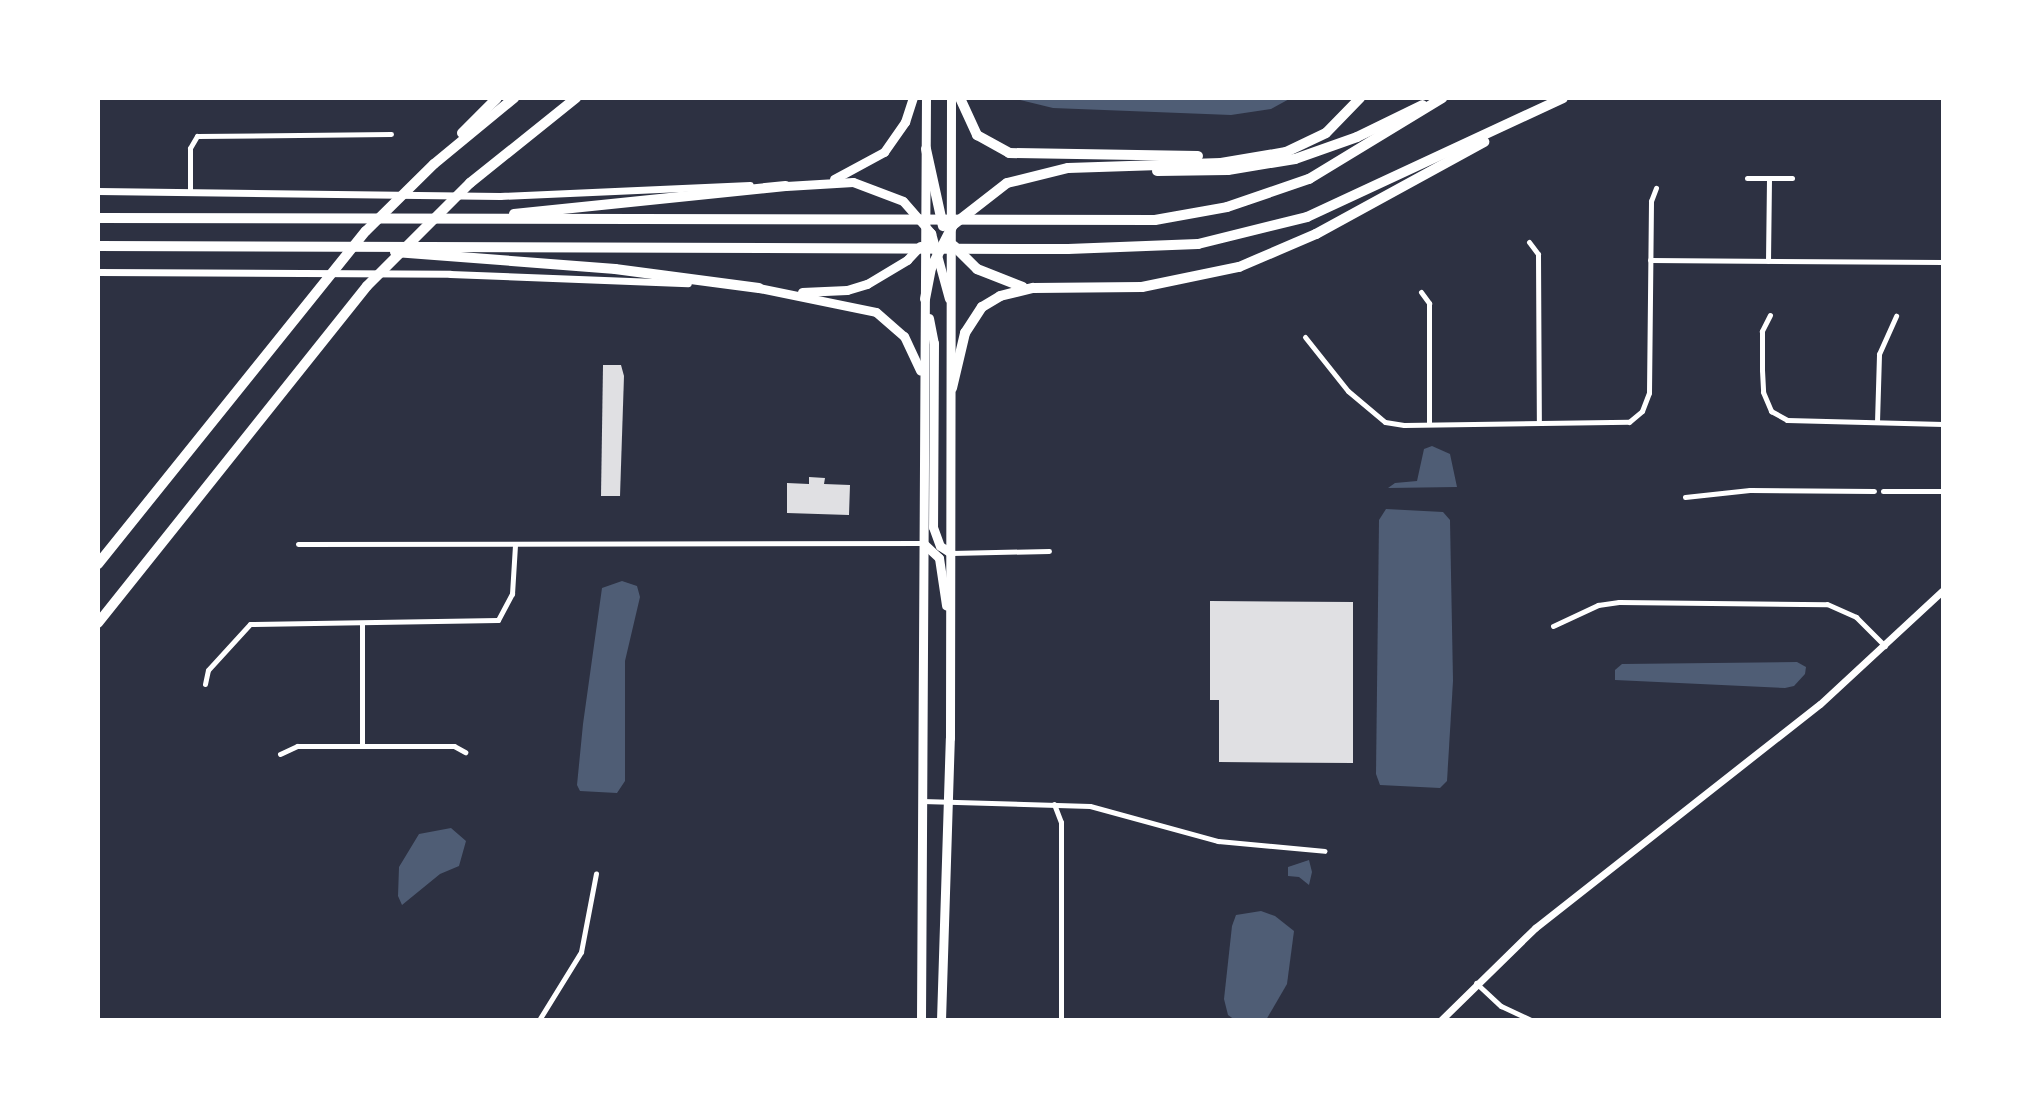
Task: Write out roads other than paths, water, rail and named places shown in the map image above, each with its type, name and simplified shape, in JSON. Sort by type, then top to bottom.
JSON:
[{"type":"highway","points":[[98,564],[317,288],[497,98]]},
{"type":"highway","points":[[434,164],[514,98]]},
{"type":"highway","points":[[98,623],[367,286],[470,183],[576,98]]},
{"type":"highway","points":[[960,98],[977,135],[1009,153],[1257,157]]},
{"type":"highway","points":[[925,299],[938,250],[992,190],[1040,172],[1257,157],[1313,141],[1360,98]]},
{"type":"highway","points":[[98,246],[1155,248],[1263,232],[1307,218],[1563,98]]},
{"type":"highway","points":[[1040,172],[1258,167],[1326,149],[1441,99]]},
{"type":"highway","points":[[98,218],[1155,220],[1227,207],[1340,163],[1441,99]]},
{"type":"highway","points":[[952,388],[965,333],[973,318],[1000,296],[1032,288],[1142,288],[1239,267],[1316,234],[1546,105]]},
{"type":"highway","points":[[926,149],[940,219],[951,234],[985,274],[1032,288]]},
{"type":"highway","points":[[495,219],[528,211],[786,186]]},
{"type":"highway","points":[[326,246],[615,269],[759,288]]},
{"type":"main road","points":[[830,181],[861,168],[884,152],[905,122],[913,98]]},
{"type":"main road","points":[[921,1020],[924,401],[928,236],[925,223],[926,98]]},
{"type":"main road","points":[[940,1020],[950,670],[953,175],[951,98]]},
{"type":"main road","points":[[789,292],[830,292],[867,284],[907,260],[940,219],[953,175]]},
{"type":"main road","points":[[786,186],[830,181],[853,182],[888,194],[925,223]]},
{"type":"main road","points":[[928,236],[938,250],[952,317]]},
{"type":"main road","points":[[759,288],[866,308],[895,326],[918,360],[924,401]]},
{"type":"main road","points":[[925,299],[934,343],[933,527],[940,546],[951,553]]},
{"type":"main road","points":[[923,543],[939,558],[943,575],[950,670]]},
{"type":"street","points":[[190,194],[194,139],[203,135],[391,134]]},
{"type":"street","points":[[1747,178],[1792,178]]},
{"type":"street","points":[[1768,261],[1769,178]]},
{"type":"street","points":[[98,191],[500,196],[786,186]]},
{"type":"street","points":[[1305,337],[1348,391],[1385,422],[1619,424],[1642,411],[1649,393],[1651,201],[1656,188]]},
{"type":"street","points":[[1529,242],[1538,254],[1539,423]]},
{"type":"street","points":[[1650,260],[1943,261]]},
{"type":"street","points":[[98,272],[521,276],[759,288]]},
{"type":"street","points":[[1421,292],[1429,303],[1429,424]]},
{"type":"street","points":[[1770,316],[1762,331],[1763,391],[1777,415],[1787,420],[1943,424]]},
{"type":"street","points":[[1877,422],[1879,354],[1896,316]]},
{"type":"street","points":[[1685,496],[1750,489],[1874,491]]},
{"type":"street","points":[[1883,491],[1943,491]]},
{"type":"street","points":[[298,544],[923,543]]},
{"type":"street","points":[[205,684],[208,670],[250,624],[498,620],[512,594],[514,545]]},
{"type":"street","points":[[951,553],[1048,551]]},
{"type":"street","points":[[1441,1020],[1476,983],[1568,901],[1720,785],[1885,646],[1943,590]]},
{"type":"street","points":[[1553,626],[1598,605],[1619,602],[1827,604],[1856,617],[1885,646]]},
{"type":"street","points":[[362,623],[362,745]]},
{"type":"street","points":[[279,754],[298,746],[362,745],[454,746],[465,752]]},
{"type":"street","points":[[922,801],[1090,806],[1218,841],[1325,851]]},
{"type":"street","points":[[1054,804],[1060,822],[1060,1020]]},
{"type":"street","points":[[539,1020],[581,952],[596,873]]},
{"type":"street","points":[[1476,983],[1501,1006],[1531,1020]]},
{"type":"water","points":[[1012,98],[1291,98],[1271,109],[1231,115],[1053,108]]},
{"type":"water","points":[[1432,446],[1450,454],[1457,487],[1388,488],[1395,483],[1417,481],[1424,449]]},
{"type":"water","points":[[1386,509],[1443,512],[1450,520],[1453,681],[1447,781],[1440,788],[1380,785],[1376,774],[1379,520]]},
{"type":"water","points":[[622,581],[637,586],[640,597],[625,661],[625,781],[617,793],[580,791],[577,785],[583,724],[602,588]]},
{"type":"water","points":[[1797,662],[1806,667],[1805,674],[1794,686],[1785,688],[1615,680],[1615,670],[1622,664]]},
{"type":"water","points":[[451,828],[466,841],[459,866],[440,874],[402,905],[398,896],[399,867],[419,834]]},
{"type":"water","points":[[1309,860],[1312,872],[1309,885],[1299,877],[1288,876],[1288,867]]},
{"type":"water","points":[[1261,911],[1275,916],[1294,931],[1287,984],[1266,1020],[1235,1020],[1228,1015],[1224,999],[1232,926],[1236,915]]}]
